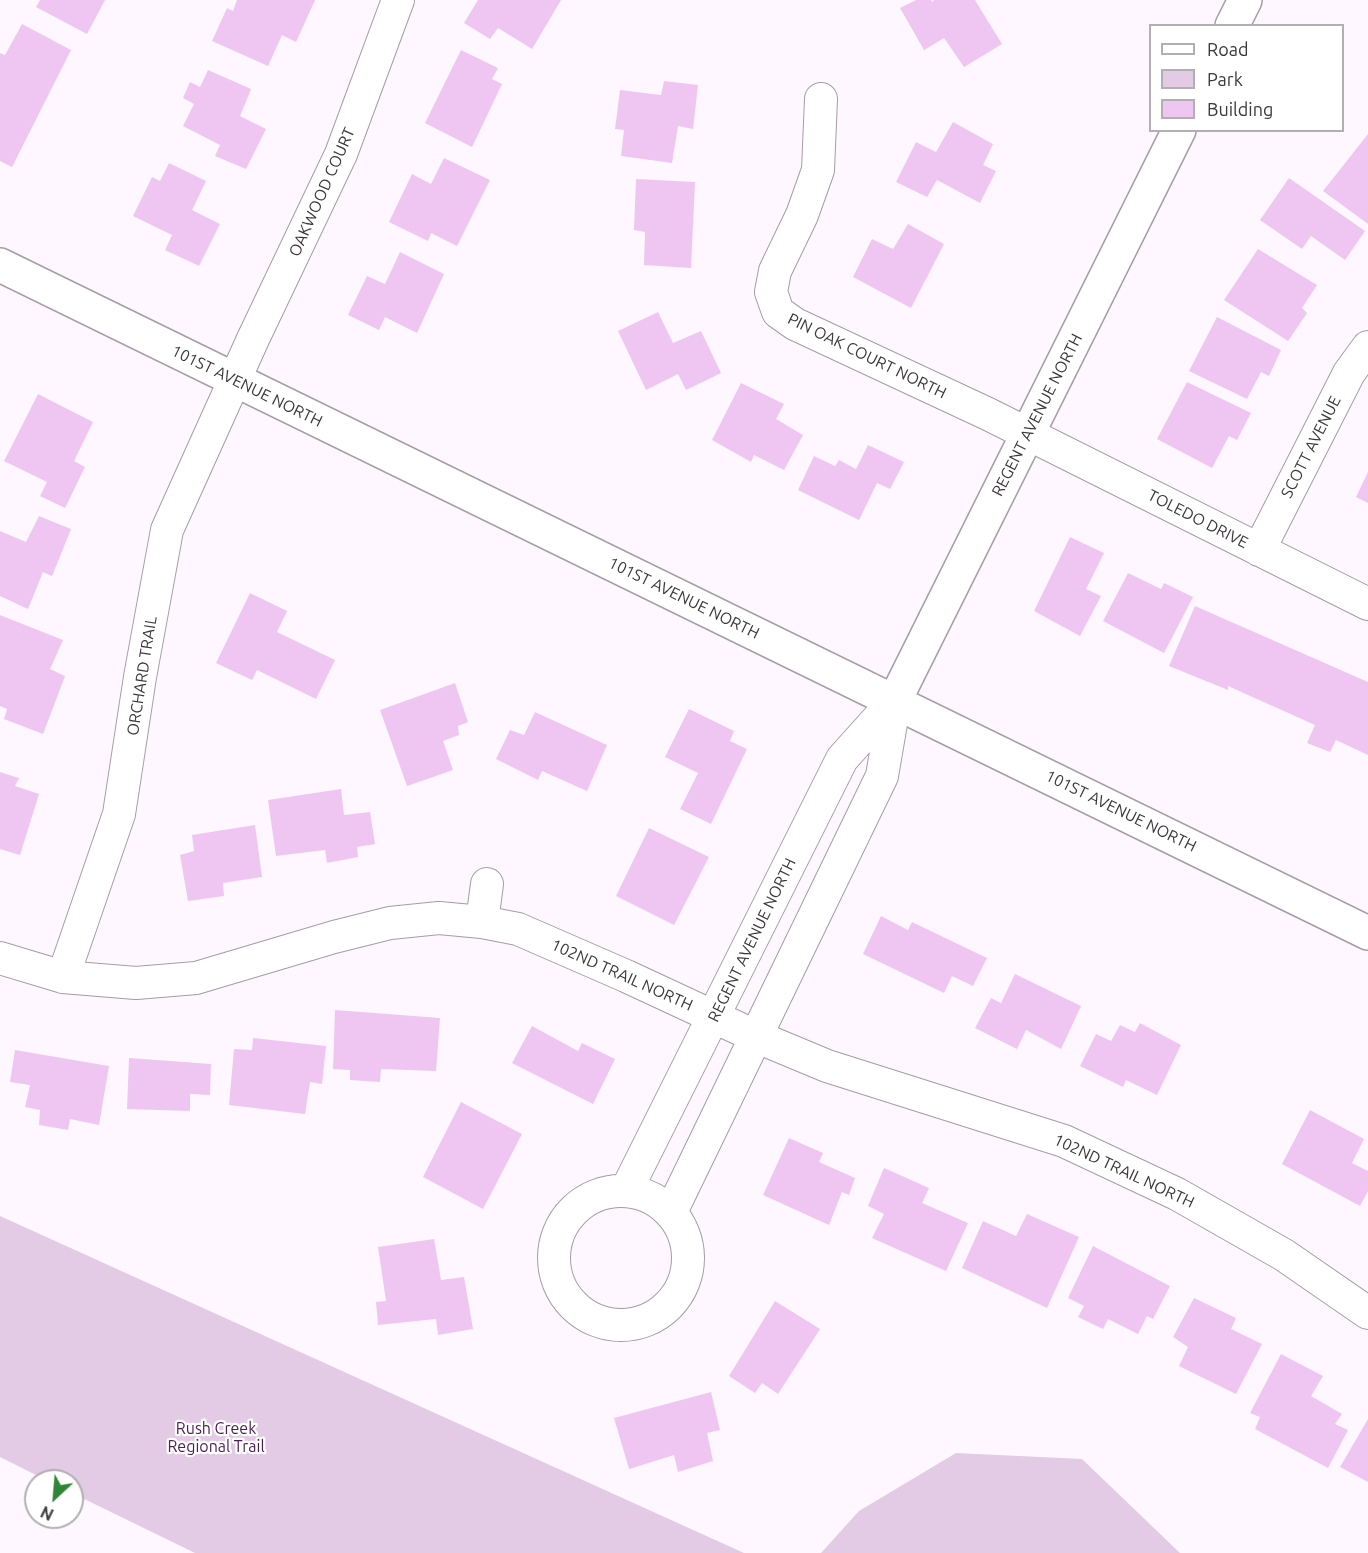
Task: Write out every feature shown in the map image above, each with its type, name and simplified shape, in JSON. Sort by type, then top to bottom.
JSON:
[{"type":"street","name":"OAKWOOD COURT","points":[[234,380],[341,154],[398,0]]},
{"type":"street","points":[[1233,24],[1245,0]]},
{"type":"street","name":"PIN OAK COURT NORTH","points":[[821,99],[818,170],[802,215],[775,272],[771,292],[778,312],[795,324],[1028,434]]},
{"type":"street","name":"REGENT AVENUE NORTH","points":[[626,1191],[842,759],[895,700],[1178,132]]},
{"type":"street","name":"101ST AVENUE NORTH","points":[[0,265],[895,700],[1368,933]]},
{"type":"street","name":"SCOTT AVENUE","points":[[1259,550],[1349,373],[1368,347]]},
{"type":"street","name":"ORCHARD TRAIL","points":[[63,977],[120,814],[167,530],[234,380]]},
{"type":"street","name":"TOLEDO DRIVE","points":[[1028,434],[1368,604]]},
{"type":"street","name":"REGENT AVENUE NORTH","points":[[670,1212],[882,777],[895,700]]},
{"type":"street","points":[[482,922],[487,884]]},
{"type":"street","name":"102ND TRAIL NORTH","points":[[0,958],[63,977],[136,983],[196,978],[334,937],[390,923],[439,918],[482,922],[518,930],[626,975],[755,1036],[827,1066],[1064,1141],[1177,1194],[1284,1255],[1368,1313]]},
{"type":"street","points":[[626,1191],[650,1198],[670,1212],[685,1235],[689,1261],[683,1287],[667,1308],[644,1322],[618,1326],[593,1319],[571,1304],[557,1281],[553,1254],[560,1228],[576,1208],[599,1194],[626,1191]]},
{"type":"green space","name":"Rush Creek Regional Trail","points":[[0,1216],[744,1553],[195,1553],[84,1499],[84,1469],[24,1469],[0,1457]]},
{"type":"green space","points":[[956,1453],[1082,1459],[1180,1553],[821,1553],[859,1511]]},
{"type":"building","points":[[40,0],[105,0],[87,34],[36,7]]},
{"type":"building","points":[[237,0],[315,0],[296,42],[282,35],[268,66],[212,41],[227,8],[233,11]]},
{"type":"building","points":[[478,0],[561,0],[532,49],[498,28],[490,39],[464,23]]},
{"type":"building","points":[[916,0],[931,0],[932,2],[934,0],[975,0],[1002,44],[964,67],[944,38],[924,50],[900,8]]},
{"type":"building","points":[[22,24],[71,50],[12,167],[0,161],[0,53],[5,55]]},
{"type":"building","points":[[461,50],[498,68],[492,79],[502,84],[472,147],[425,123]]},
{"type":"building","points":[[208,70],[251,89],[240,116],[266,129],[246,169],[215,156],[220,145],[183,126],[194,104],[183,98],[190,82],[200,87]]},
{"type":"building","points":[[664,81],[698,85],[693,129],[678,126],[672,163],[621,156],[624,130],[615,129],[620,90],[661,95]]},
{"type":"building","points":[[953,122],[993,144],[983,165],[996,171],[980,203],[937,180],[927,197],[896,182],[916,142],[936,152]]},
{"type":"building","points":[[1368,134],[1368,224],[1323,191]]},
{"type":"building","points":[[444,158],[490,180],[457,246],[431,233],[428,241],[389,222],[412,174],[431,184]]},
{"type":"building","points":[[169,163],[206,181],[192,210],[220,224],[199,266],[165,250],[172,235],[133,216],[152,177],[160,181]]},
{"type":"building","points":[[1289,178],[1365,231],[1345,260],[1311,236],[1302,249],[1260,220]]},
{"type":"building","points":[[636,179],[695,182],[691,268],[644,265],[645,232],[634,230]]},
{"type":"building","points":[[908,224],[944,244],[911,308],[853,277],[872,239],[893,249]]},
{"type":"building","points":[[1258,249],[1317,285],[1302,308],[1307,313],[1288,341],[1224,300]]},
{"type":"building","points":[[400,252],[444,274],[417,333],[385,317],[379,330],[348,315],[367,276],[385,284]]},
{"type":"building","points":[[658,312],[673,343],[701,331],[721,373],[686,390],[678,374],[646,390],[618,331]]},
{"type":"building","points":[[1217,317],[1281,350],[1269,376],[1261,372],[1247,399],[1189,371]]},
{"type":"building","points":[[1187,382],[1251,413],[1237,440],[1229,436],[1212,468],[1157,439]]},
{"type":"building","points":[[741,383],[784,404],[776,419],[803,435],[784,470],[754,455],[751,462],[712,440]]},
{"type":"building","points":[[38,394],[93,422],[74,461],[85,467],[65,508],[40,496],[47,482],[4,461]]},
{"type":"building","points":[[868,445],[904,462],[890,489],[877,483],[859,520],[798,490],[814,456],[835,466],[839,460],[856,469]]},
{"type":"building","points":[[1368,472],[1368,503],[1356,497]]},
{"type":"building","points":[[39,516],[71,529],[52,576],[43,572],[28,609],[0,596],[0,531],[26,542]]},
{"type":"building","points":[[1070,537],[1104,553],[1086,589],[1101,596],[1080,636],[1034,611]]},
{"type":"building","points":[[1128,573],[1161,589],[1164,583],[1193,597],[1164,653],[1103,621]]},
{"type":"building","points":[[250,593],[287,611],[277,632],[335,660],[316,699],[257,670],[252,680],[216,663]]},
{"type":"building","points":[[1195,606],[1368,682],[1368,755],[1336,740],[1330,752],[1307,743],[1315,725],[1228,686],[1228,690],[1169,666]]},
{"type":"building","points":[[0,615],[63,640],[50,669],[65,676],[43,734],[4,719],[7,709],[0,706]]},
{"type":"building","points":[[455,683],[468,722],[458,726],[459,735],[443,741],[453,770],[407,786],[380,710]]},
{"type":"building","points":[[689,709],[734,731],[730,741],[747,749],[711,824],[680,809],[698,773],[665,757]]},
{"type":"building","points":[[535,712],[607,745],[587,791],[542,771],[538,780],[496,759],[510,730],[524,735]]},
{"type":"building","points":[[0,772],[19,778],[15,786],[39,794],[20,855],[0,849]]},
{"type":"building","points":[[341,789],[344,815],[370,812],[375,844],[357,847],[358,857],[327,863],[325,850],[276,856],[268,800]]},
{"type":"building","points":[[255,825],[262,877],[223,883],[224,896],[188,901],[180,855],[194,851],[192,835]]},
{"type":"building","points":[[649,828],[709,857],[674,925],[616,896]]},
{"type":"building","points":[[881,916],[908,930],[912,922],[987,958],[973,986],[952,976],[944,993],[863,954]]},
{"type":"building","points":[[1015,974],[1081,1006],[1061,1049],[1026,1030],[1017,1049],[975,1028],[991,998],[1001,1003]]},
{"type":"building","points":[[335,1010],[440,1018],[436,1071],[381,1069],[380,1082],[350,1080],[350,1070],[333,1069]]},
{"type":"building","points":[[1140,1023],[1181,1045],[1157,1095],[1126,1080],[1123,1087],[1080,1066],[1096,1034],[1111,1041],[1120,1025],[1135,1032]]},
{"type":"building","points":[[532,1026],[578,1051],[582,1043],[615,1059],[593,1104],[512,1063]]},
{"type":"building","points":[[253,1038],[326,1046],[322,1084],[310,1082],[305,1114],[229,1105],[234,1049],[252,1050]]},
{"type":"building","points":[[15,1050],[109,1066],[99,1125],[70,1119],[68,1130],[39,1125],[40,1110],[25,1107],[30,1085],[10,1082]]},
{"type":"building","points":[[129,1058],[211,1064],[210,1095],[190,1094],[190,1111],[127,1109]]},
{"type":"building","points":[[461,1102],[522,1134],[483,1209],[423,1177]]},
{"type":"building","points":[[1310,1110],[1364,1139],[1352,1163],[1368,1171],[1368,1191],[1360,1206],[1282,1164]]},
{"type":"building","points":[[789,1138],[823,1153],[819,1162],[855,1178],[849,1195],[842,1192],[829,1225],[763,1195]]},
{"type":"building","points":[[884,1168],[929,1188],[922,1203],[968,1223],[946,1271],[872,1238],[884,1214],[868,1206]]},
{"type":"building","points":[[1027,1214],[1079,1237],[1047,1308],[962,1268],[983,1221],[1016,1236]]},
{"type":"building","points":[[434,1239],[441,1280],[464,1277],[473,1329],[438,1335],[436,1319],[378,1325],[376,1302],[386,1301],[378,1247]]},
{"type":"building","points":[[1093,1246],[1170,1286],[1153,1319],[1147,1316],[1138,1334],[1108,1319],[1103,1329],[1078,1317],[1084,1306],[1068,1298]]},
{"type":"building","points":[[1194,1298],[1236,1318],[1231,1329],[1262,1344],[1236,1394],[1179,1366],[1188,1347],[1173,1337]]},
{"type":"building","points":[[775,1301],[820,1329],[778,1394],[762,1383],[755,1393],[729,1376]]},
{"type":"building","points":[[1281,1354],[1323,1376],[1311,1396],[1342,1414],[1335,1424],[1348,1430],[1328,1468],[1255,1429],[1260,1417],[1250,1413]]},
{"type":"building","points":[[711,1392],[720,1430],[707,1433],[713,1461],[678,1472],[674,1455],[629,1469],[614,1418]]},
{"type":"building","points":[[1368,1419],[1368,1482],[1340,1467]]}]
